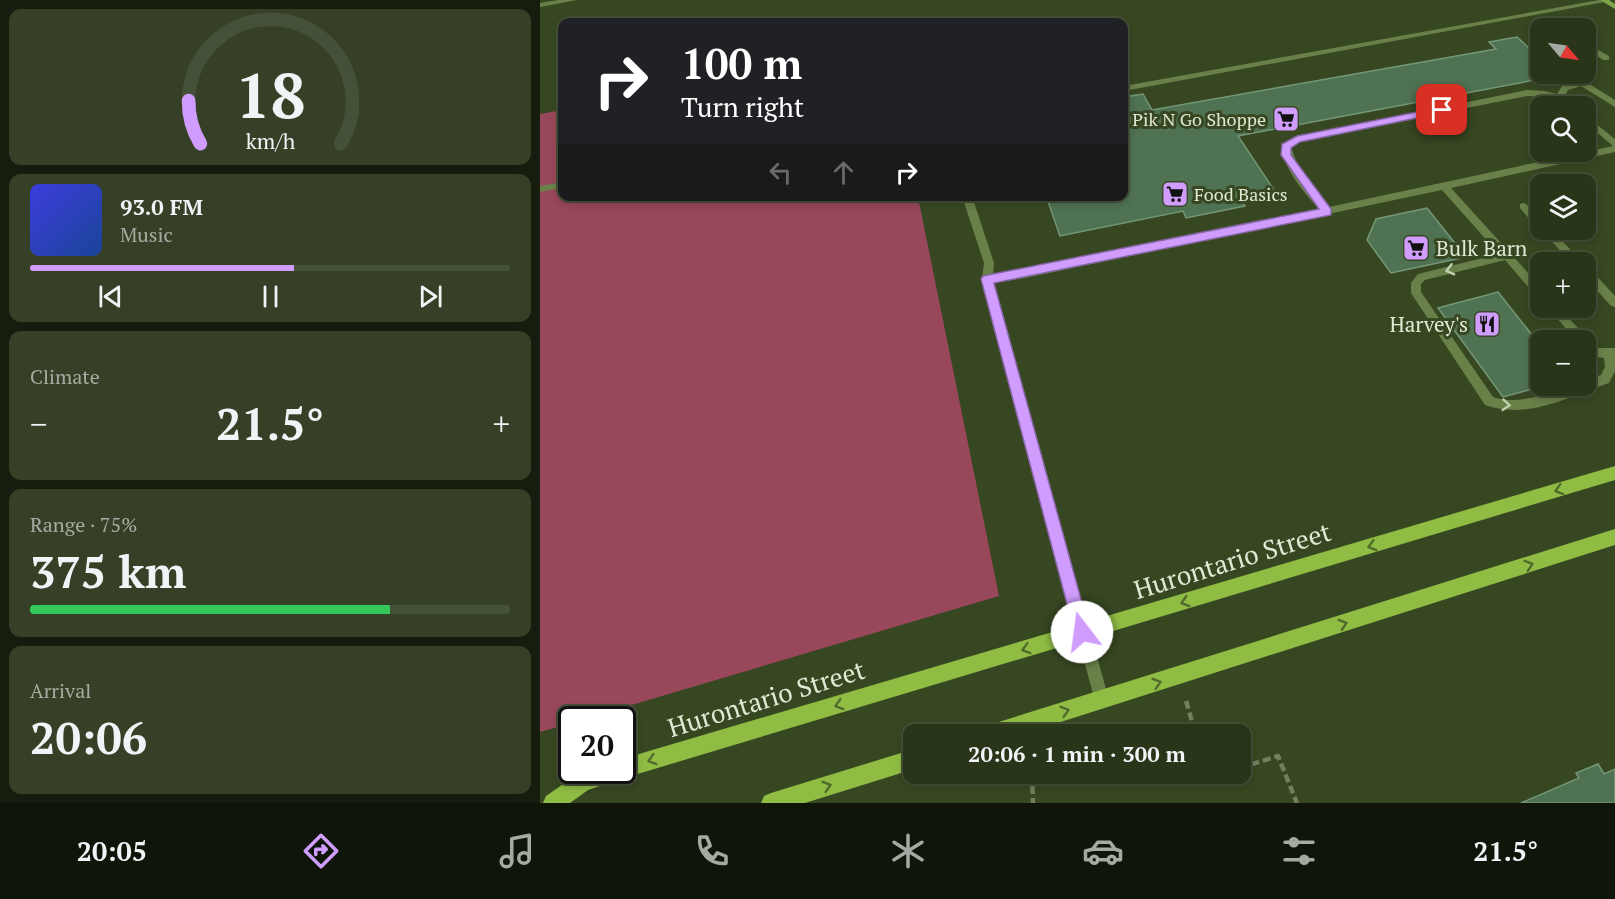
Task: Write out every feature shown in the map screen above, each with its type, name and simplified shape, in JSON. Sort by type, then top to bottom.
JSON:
[{"type":"main road","points":[[1605,1],[1615,7]]},
{"type":"main road","name":"Hurontario Street","points":[[636,765],[1615,473]]},
{"type":"main road","points":[[1024,724],[1615,537]]},
{"type":"main road","points":[[771,803],[903,762]]},
{"type":"main road","points":[[553,803],[579,784]]},
{"type":"lane","points":[[540,5],[573,0]]},
{"type":"lane","points":[[1128,88],[1605,1]]},
{"type":"lane","points":[[1596,52],[1605,58]]},
{"type":"lane","points":[[1561,96],[1565,88],[1572,84]]},
{"type":"lane","points":[[1590,84],[1615,104]]},
{"type":"lane","points":[[1327,212],[1310,193],[1286,155],[1286,146],[1297,139],[1527,93],[1543,92],[1557,96]]},
{"type":"lane","points":[[1596,127],[1615,144]]},
{"type":"lane","points":[[987,279],[1033,272],[1327,212],[1615,149]]},
{"type":"lane","points":[[540,189],[558,186]]},
{"type":"lane","points":[[1444,186],[1530,282]]},
{"type":"lane","points":[[969,201],[989,263],[987,279],[1101,700]]},
{"type":"lane","points":[[1523,206],[1530,213]]},
{"type":"lane","points":[[1556,240],[1567,252]]},
{"type":"lane","points":[[1507,256],[1422,277],[1416,283],[1416,293],[1489,401],[1502,407],[1526,405],[1553,396]]},
{"type":"lane","points":[[1596,283],[1615,303]]},
{"type":"lane","points":[[1562,318],[1573,330]]},
{"type":"lane","points":[[1596,353],[1612,354],[1611,367],[1605,379],[1596,382]]},
{"type":"path","points":[[1186,701],[1193,724]]},
{"type":"path","points":[[1251,765],[1278,756],[1297,803]]},
{"type":"path","points":[[1033,784],[1034,803]]},
{"type":"shaded area","points":[[558,111],[558,201],[919,201],[999,596],[628,706],[558,706],[558,727],[540,732],[540,114]]},
{"type":"building","points":[[1517,37],[1530,49],[1530,81],[1238,136],[1276,193],[1241,200],[1245,206],[1186,218],[1183,211],[1060,236],[1048,201],[1128,201],[1128,96],[1143,94],[1152,110],[1496,49],[1489,42]]},
{"type":"building","name":"Bulk Barn","points":[[1427,208],[1466,257],[1391,273],[1367,240],[1376,219]]},
{"type":"building","name":"Harvey's","points":[[1498,292],[1530,332],[1530,390],[1503,397],[1438,308]]},
{"type":"building","points":[[1598,764],[1604,774],[1615,769],[1615,803],[1521,803],[1579,778],[1576,773]]},
{"type":"place","name":"Pik N Go Shoppe","points":[[1286,119]]},
{"type":"place","name":"Food Basics","points":[[1175,194]]},
{"type":"place","name":"Bulk Barn","points":[[1416,248]]},
{"type":"place","name":"Harvey's","points":[[1487,324]]},
{"type":"route","points":[[1082,632],[987,279],[1025,274],[1327,212],[1310,193],[1286,155],[1286,146],[1297,139],[1442,110]]}]
